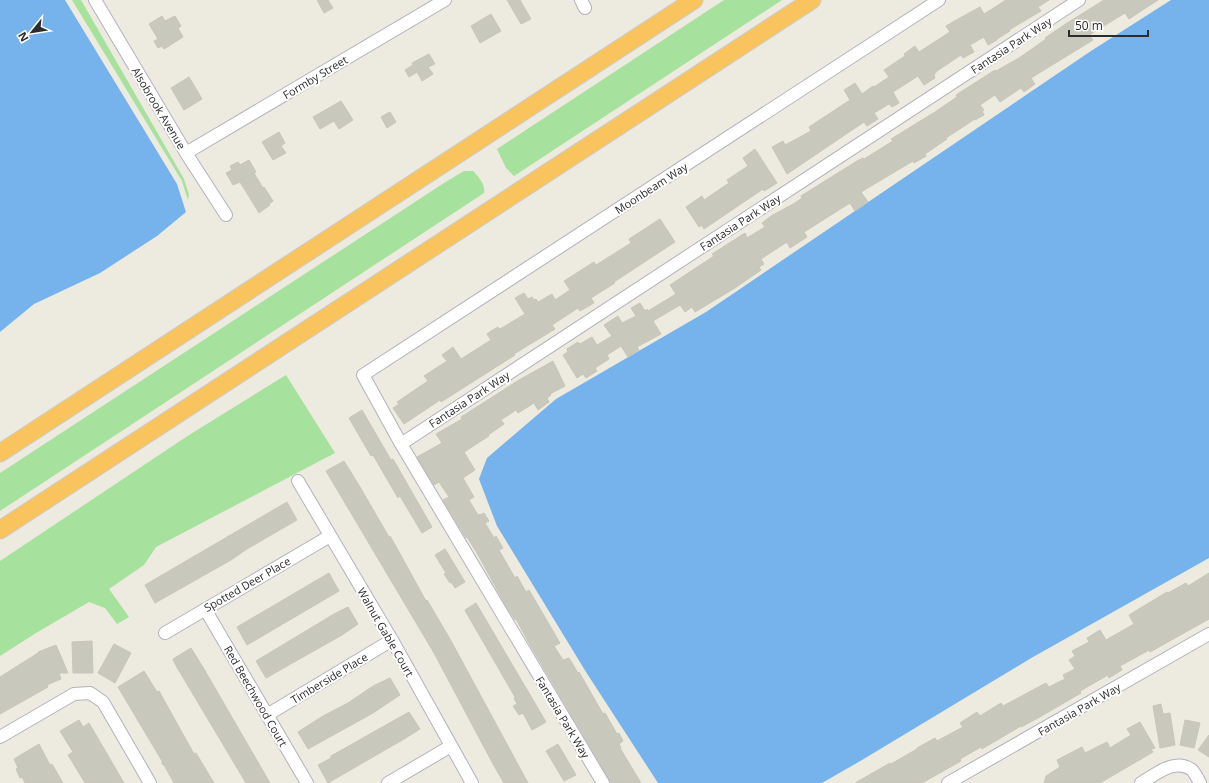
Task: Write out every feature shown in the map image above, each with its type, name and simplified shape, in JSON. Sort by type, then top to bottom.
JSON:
[{"type":"highway","points":[[0,453],[694,0]]},
{"type":"highway","points":[[0,530],[812,0]]},
{"type":"street","name":"Alsobrook Avenue","points":[[95,0],[186,153],[226,215]]},
{"type":"street","name":"Formby Street","points":[[186,153],[445,0]]},
{"type":"street","name":"Moonbeam Way","points":[[363,375],[939,0]]},
{"type":"street","name":"Fantasia Park Way","points":[[401,444],[1079,0]]},
{"type":"street","name":"Fantasia Park Way","points":[[363,375],[401,444],[603,783]]},
{"type":"street","name":"Walnut Gable Court","points":[[298,481],[392,640],[472,783]]},
{"type":"street","name":"Spotted Deer Place","points":[[165,633],[330,536]]},
{"type":"street","name":"Red Beechwood Court","points":[[205,609],[307,783]]},
{"type":"street","name":"Fantasia Park Way","points":[[948,783],[1209,634]]},
{"type":"street","name":"Timberside Place","points":[[267,715],[392,640]]},
{"type":"street","points":[[0,737],[74,694],[90,693],[103,702],[150,783]]},
{"type":"street","points":[[388,783],[452,746]]},
{"type":"street","points":[[1141,783],[1172,765],[1182,765],[1193,770],[1200,783]]},
{"type":"green space","points":[[72,0],[81,0],[184,179],[189,195],[188,200],[182,181]]},
{"type":"green space","points":[[724,0],[782,0],[514,176],[506,168],[497,149]]},
{"type":"green space","points":[[464,171],[473,171],[475,173],[483,184],[484,193],[0,511],[0,473]]},
{"type":"green space","points":[[286,375],[335,453],[156,547],[144,565],[109,589],[129,617],[117,624],[105,608],[89,602],[0,656],[0,561],[186,437]]},
{"type":"water","points":[[0,0],[65,0],[177,184],[186,212],[157,236],[100,273],[34,304],[0,332]]},
{"type":"water","points":[[1171,0],[1209,0],[1209,558],[1033,657],[822,783],[658,783],[586,672],[497,526],[479,479],[487,458],[556,399],[706,312],[1091,51]]},
{"type":"building","points":[[317,0],[328,0],[333,8],[324,13]]},
{"type":"building","points":[[507,0],[520,0],[531,19],[521,24]]},
{"type":"building","points":[[1006,0],[1049,0],[1038,7],[1041,11],[1009,30],[1010,31],[997,40],[988,45],[984,37],[970,45],[974,52],[963,58],[961,55],[937,71],[934,75],[935,78],[924,85],[918,76],[893,92],[899,103],[892,107],[889,104],[874,113],[878,119],[867,126],[864,122],[787,174],[772,147],[783,141],[785,145],[811,131],[809,127],[850,100],[844,90],[855,83],[862,94],[889,77],[884,70],[905,56],[904,54],[915,46],[919,52],[950,32],[946,26],[980,7],[984,14]]},
{"type":"building","points":[[1104,0],[1158,0],[1129,19],[1125,13],[1089,35],[1093,40],[1031,78],[1035,84],[1024,92],[1021,88],[1000,102],[995,95],[980,105],[984,110],[982,111],[984,115],[975,119],[946,138],[947,139],[925,154],[926,156],[914,163],[913,161],[861,192],[868,202],[855,211],[850,203],[804,232],[807,237],[790,248],[787,242],[761,259],[764,264],[759,267],[761,270],[735,288],[695,312],[692,307],[685,312],[680,305],[653,321],[661,334],[637,347],[639,350],[628,357],[621,346],[607,355],[609,359],[595,368],[597,371],[586,378],[583,374],[577,378],[563,355],[568,352],[567,349],[578,342],[580,344],[592,337],[597,345],[612,336],[604,325],[618,316],[622,323],[636,316],[631,308],[640,303],[645,311],[647,309],[648,311],[676,294],[670,285],[714,256],[712,254],[745,233],[747,238],[765,227],[762,223],[771,216],[795,203],[802,198],[801,196],[857,161],[863,158],[864,159],[893,141],[891,139],[935,112],[957,97],[956,95],[995,70],[996,71],[1019,58],[1046,39],[1045,38]]},
{"type":"building","points":[[491,14],[501,31],[480,43],[471,26]]},
{"type":"building","points":[[162,16],[165,21],[175,16],[181,26],[178,28],[183,37],[164,49],[162,46],[158,48],[154,41],[158,39],[149,24]]},
{"type":"building","points":[[429,54],[435,64],[428,67],[433,74],[422,81],[417,72],[409,77],[405,70],[413,65],[412,63]]},
{"type":"building","points":[[189,77],[202,99],[184,110],[171,88]]},
{"type":"building","points":[[341,101],[353,120],[339,129],[334,121],[320,129],[313,117]]},
{"type":"building","points":[[390,112],[396,122],[387,128],[381,117]]},
{"type":"building","points":[[279,132],[285,143],[281,146],[286,153],[273,160],[262,142]]},
{"type":"building","points":[[755,149],[777,183],[764,191],[763,189],[704,229],[702,225],[699,227],[686,207],[702,196],[704,200],[729,183],[727,180],[748,166],[743,158]]},
{"type":"building","points":[[249,160],[256,172],[254,173],[273,201],[259,213],[240,182],[233,185],[226,173],[232,170],[230,166],[238,162],[240,165]]},
{"type":"building","points":[[660,219],[675,242],[591,298],[594,303],[580,311],[578,308],[552,325],[555,329],[404,424],[393,408],[399,404],[397,402],[428,381],[424,376],[447,361],[442,355],[453,347],[461,359],[491,340],[487,334],[491,331],[498,327],[500,329],[525,314],[515,298],[524,293],[528,299],[532,297],[538,302],[552,294],[555,300],[570,290],[564,281],[594,262],[596,265],[631,243],[629,239]]},
{"type":"building","points":[[553,361],[565,386],[550,394],[551,395],[547,398],[549,402],[538,410],[534,403],[518,413],[516,410],[501,420],[504,424],[488,435],[489,436],[464,452],[475,470],[463,478],[474,497],[469,500],[478,515],[484,513],[489,521],[485,523],[494,538],[496,536],[503,548],[499,550],[515,578],[517,576],[526,592],[529,590],[560,643],[554,646],[563,660],[569,658],[578,673],[579,672],[603,714],[605,713],[617,734],[619,733],[623,741],[619,744],[620,748],[641,783],[610,783],[516,619],[515,620],[505,604],[477,553],[443,500],[449,497],[439,482],[434,485],[417,457],[442,443],[436,434],[462,419],[461,417],[519,380]]},
{"type":"building","points":[[362,410],[391,460],[393,459],[432,527],[422,533],[400,496],[398,498],[373,455],[371,456],[349,418]]},
{"type":"building","points":[[344,461],[450,639],[528,783],[504,783],[493,764],[434,653],[326,471]]},
{"type":"building","points":[[287,502],[297,520],[231,560],[155,603],[145,585]]},
{"type":"building","points":[[445,549],[465,582],[455,588],[444,574],[446,573],[435,555]]},
{"type":"building","points":[[329,573],[339,591],[247,645],[237,627]]},
{"type":"building","points":[[1209,573],[1209,619],[1150,652],[1149,650],[1120,666],[1122,670],[1109,678],[1108,675],[1080,691],[1081,693],[1038,718],[1021,726],[982,749],[981,747],[960,759],[961,761],[922,783],[855,783],[935,738],[937,741],[963,727],[960,723],[977,712],[980,716],[1001,703],[1003,706],[1046,683],[1049,687],[1065,679],[1063,675],[1075,669],[1069,660],[1075,656],[1072,651],[1089,642],[1087,638],[1100,630],[1106,640],[1134,624],[1129,615],[1167,592],[1168,593],[1186,583],[1188,586]]},
{"type":"building","points":[[476,603],[546,722],[532,730],[523,713],[519,715],[513,706],[517,704],[514,698],[515,697],[465,610]]},
{"type":"building","points":[[348,607],[358,624],[342,635],[266,678],[256,661]]},
{"type":"building","points":[[92,641],[93,673],[73,673],[72,642]]},
{"type":"building","points":[[114,644],[131,653],[115,683],[98,673]]},
{"type":"building","points":[[56,645],[68,673],[59,673],[61,679],[47,685],[48,687],[0,714],[0,677],[38,652]]},
{"type":"building","points":[[191,648],[270,783],[246,783],[175,664],[173,659]]},
{"type":"building","points":[[144,671],[157,692],[159,691],[194,754],[196,753],[214,783],[174,783],[162,764],[162,761],[118,687]]},
{"type":"building","points":[[390,678],[400,695],[373,713],[308,749],[298,732],[323,716],[348,703],[373,686]]},
{"type":"building","points":[[1161,704],[1163,714],[1170,713],[1175,745],[1160,748],[1153,706]]},
{"type":"building","points":[[409,712],[420,729],[328,783],[318,765],[331,758],[331,756]]},
{"type":"building","points":[[79,720],[83,727],[89,723],[124,783],[85,783],[68,755],[73,752],[60,731]]},
{"type":"building","points":[[1185,720],[1200,723],[1194,748],[1180,745]]},
{"type":"building","points":[[1140,722],[1155,748],[1151,749],[1153,752],[1100,783],[1044,783],[1046,776],[1060,767],[1057,760],[1082,747],[1085,753],[1107,742],[1110,748],[1131,735],[1127,729]]},
{"type":"building","points":[[1209,735],[1209,757],[1198,750]]},
{"type":"building","points":[[39,744],[50,765],[52,764],[63,783],[25,783],[22,777],[20,778],[14,759]]},
{"type":"building","points":[[558,744],[576,775],[564,781],[546,751]]}]
